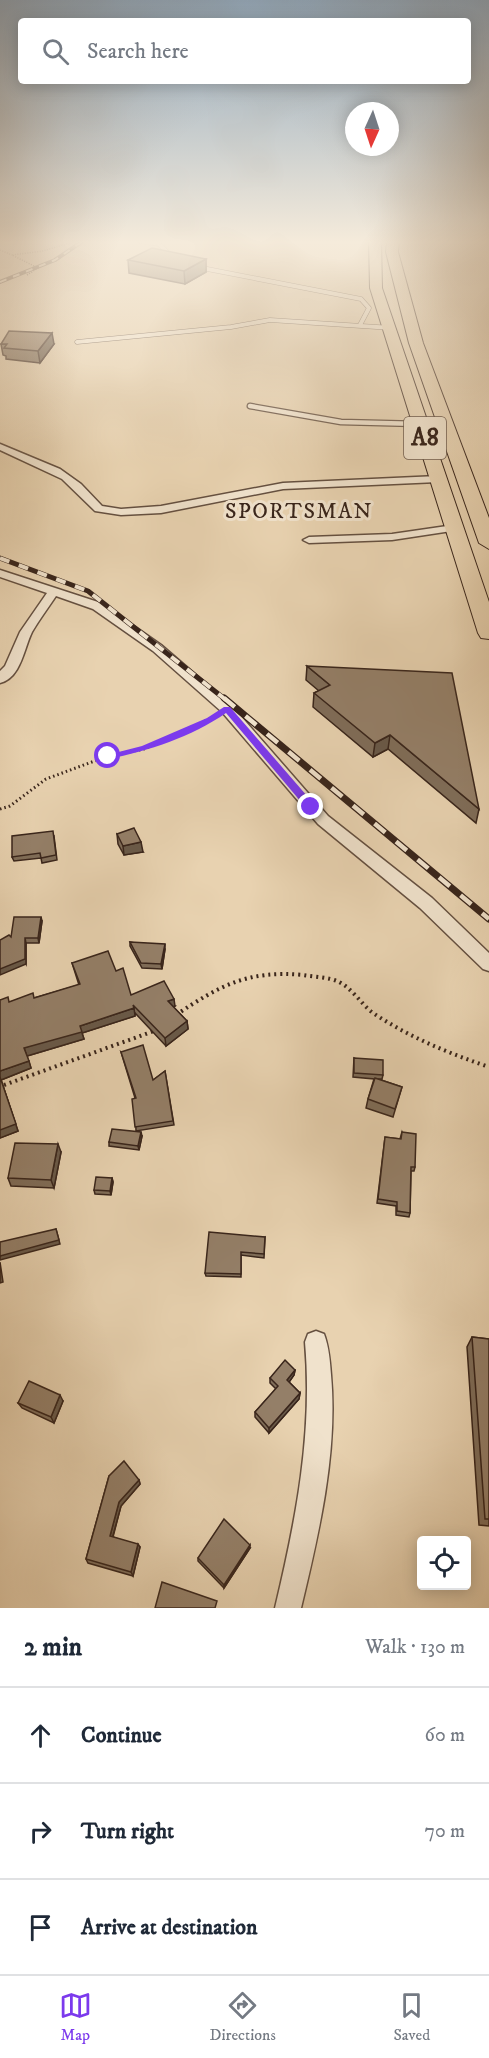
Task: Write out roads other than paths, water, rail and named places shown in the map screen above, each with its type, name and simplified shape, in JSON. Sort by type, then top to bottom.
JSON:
[{"type":"highway","name":"A8","points":[[387,316],[489,633]]},
{"type":"highway","name":"A8","points":[[409,316],[416,343],[489,543]]},
{"type":"street","points":[[0,447],[65,477],[79,487],[96,507],[108,510],[176,507],[260,490],[298,485],[438,479]]},
{"type":"street","points":[[309,540],[392,537],[454,528]]},
{"type":"street","points":[[0,573],[110,613],[174,663],[227,709],[323,820],[426,903],[489,964]]},
{"type":"street","points":[[0,679],[11,668],[26,632],[53,592]]},
{"type":"street","points":[[288,1608],[307,1517],[319,1439],[320,1400],[316,1342]]},
{"type":"lane","points":[[360,325],[365,316]]},
{"type":"lane","points":[[77,342],[231,327],[270,320],[392,328]]},
{"type":"lane","points":[[250,406],[341,422],[420,424]]},
{"type":"railway","points":[[0,558],[88,591],[226,700]]},
{"type":"railway","points":[[224,698],[489,919]]},
{"type":"district","name":"SPORTSMAN","points":[[299,511]]}]
